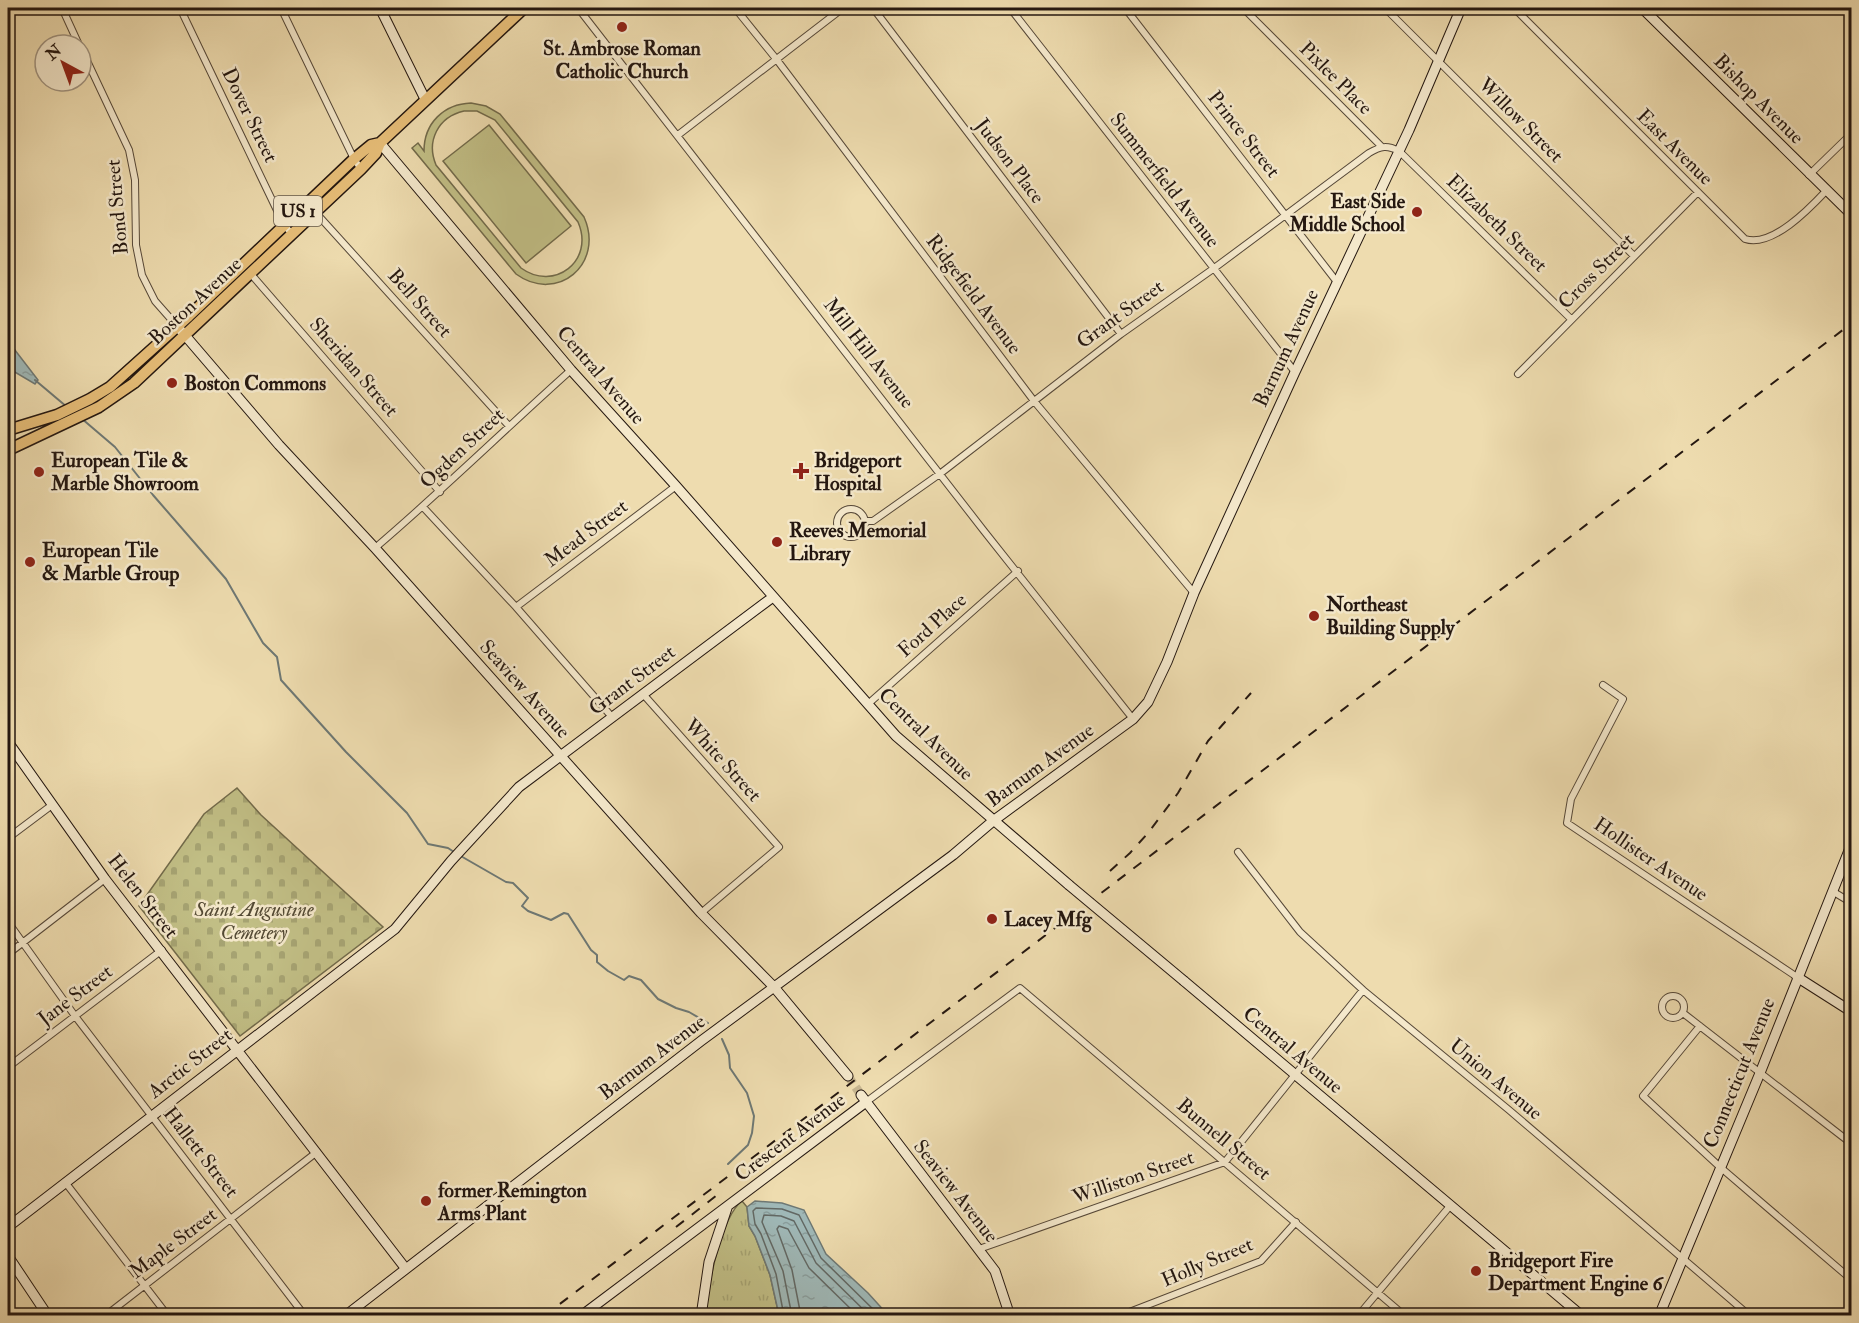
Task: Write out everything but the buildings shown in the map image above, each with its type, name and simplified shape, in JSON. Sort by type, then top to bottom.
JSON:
[{"type":"main road","points":[[380,8],[425,99]]},
{"type":"main road","name":"Boston Avenue","points":[[8,430],[95,403],[134,383],[361,169],[376,153],[380,143],[524,8]]},
{"type":"main road","name":"Barnum Avenue","points":[[345,1316],[701,1041],[953,855],[993,821],[1133,720],[1148,702],[1167,662],[1194,593],[1399,151],[1461,8]]},
{"type":"main road","name":"Bishop Avenue","points":[[1642,8],[1851,215]]},
{"type":"main road","name":"Boston Avenue","points":[[8,450],[75,418],[95,403],[354,159],[371,145],[380,143]]},
{"type":"main road","name":"Central Avenue","points":[[380,143],[571,370],[896,736],[993,821],[1582,1316]]},
{"type":"main road","points":[[212,293],[220,303]]},
{"type":"main road","name":"Seaview Avenue","points":[[177,326],[279,445],[375,548],[701,913],[774,987],[848,1076]]},
{"type":"main road","name":"Grant Street","points":[[395,929],[451,861],[519,787],[773,597]]},
{"type":"main road","name":"Helen Street","points":[[8,742],[105,879],[406,1269]]},
{"type":"main road","name":"Connecticut Avenue","points":[[1659,1316],[1760,1073],[1851,843]]},
{"type":"main road","name":"Arctic Street","points":[[8,1227],[395,929]]},
{"type":"main road","name":"Hollister Avenue","points":[[1797,977],[1851,1012]]},
{"type":"main road","name":"Seaview Avenue","points":[[863,1099],[995,1271],[1010,1316]]},
{"type":"main road","name":"Crescent Avenue","points":[[581,1316],[727,1206],[863,1099]]},
{"type":"main road","points":[[701,1316],[709,1262],[717,1231],[727,1206]]},
{"type":"main road","points":[[8,1256],[48,1316]]},
{"type":"street","name":"Bond Street","points":[[62,8],[74,33]]},
{"type":"street","name":"Dover Street","points":[[180,8],[284,225],[292,234]]},
{"type":"street","points":[[281,8],[354,159],[361,169]]},
{"type":"street","name":"Mill Hill Avenue","points":[[578,8],[1133,720]]},
{"type":"street","name":"Ridgefield Avenue","points":[[735,8],[777,60],[1034,401],[1194,593]]},
{"type":"street","points":[[678,135],[843,8]]},
{"type":"street","name":"Judson Place","points":[[873,8],[1121,333]]},
{"type":"street","name":"Summerfield Avenue","points":[[1010,8],[1295,372]]},
{"type":"street","name":"Prince Street","points":[[1125,8],[1337,282]]},
{"type":"street","name":"Pixlee Place","points":[[1243,8],[1381,146]]},
{"type":"street","name":"Willow Street","points":[[1384,8],[1634,256]]},
{"type":"street","name":"East Avenue","points":[[1514,8],[1740,235],[1750,240],[1776,232],[1793,223],[1826,191]]},
{"type":"street","name":"Bond Street","points":[[93,74],[129,150],[135,180],[136,245],[142,275],[155,301],[177,326]]},
{"type":"street","points":[[1809,175],[1846,139],[1851,140]]},
{"type":"street","points":[[1381,146],[1399,151]]},
{"type":"street","name":"Grant Street","points":[[865,521],[873,521],[941,473],[1121,333],[1381,146]]},
{"type":"street","name":"Elizabeth Street","points":[[1399,151],[1571,320]]},
{"type":"street","name":"Cross Street","points":[[1518,374],[1698,192]]},
{"type":"street","name":"Bell Street","points":[[307,203],[509,426]]},
{"type":"street","name":"Sheridan Street","points":[[242,264],[440,492]]},
{"type":"street","name":"Ogden Street","points":[[375,548],[440,492],[571,370]]},
{"type":"street","name":"Mead Street","points":[[516,607],[676,486]]},
{"type":"street","points":[[423,507],[516,607],[612,717]]},
{"type":"street","name":"Grant Street","points":[[852,509],[861,513],[865,521],[863,530],[857,536],[852,537],[840,533],[837,524],[839,515],[852,509]]},
{"type":"street","name":"Ford Place","points":[[868,704],[1017,571]]},
{"type":"street","name":"Hollister Avenue","points":[[1603,685],[1623,699],[1571,800],[1567,824],[1797,977]]},
{"type":"street","name":"White Street","points":[[643,694],[779,847],[701,913]]},
{"type":"street","points":[[8,838],[52,805]]},
{"type":"street","name":"Union Avenue","points":[[1238,852],[1300,932],[1363,990],[1509,1110],[1750,1316]]},
{"type":"street","points":[[8,954],[105,879]]},
{"type":"street","points":[[1832,891],[1851,903]]},
{"type":"street","name":"Hallett Street","points":[[8,922],[75,1016],[305,1316]]},
{"type":"street","name":"Jane Street","points":[[8,1067],[162,950]]},
{"type":"street","name":"Crescent Avenue","points":[[863,1099],[1020,988]]},
{"type":"street","name":"Bunnell Street","points":[[1020,988],[1405,1316]]},
{"type":"street","name":"Williston Street","points":[[979,1248],[1225,1162],[1363,990]]},
{"type":"street","points":[[1683,1013],[1851,1144]]},
{"type":"street","points":[[1700,1026],[1643,1095],[1720,1167],[1851,1280]]},
{"type":"street","name":"Maple Street","points":[[105,1316],[317,1152]]},
{"type":"street","points":[[65,1182],[168,1316]]},
{"type":"street","points":[[1358,1316],[1450,1206]]},
{"type":"street","name":"Holly Street","points":[[1119,1316],[1261,1261],[1296,1222]]},
{"type":"green space","points":[[461,104],[486,106],[500,114],[584,217],[589,234],[588,250],[583,264],[561,282],[547,284],[532,282],[516,274],[412,148],[418,143],[424,151],[428,132],[437,117],[444,111]],"holes":[[[477,111],[495,120],[578,222],[582,236],[581,249],[576,260],[568,269],[546,276],[534,275],[521,268],[436,165],[432,147],[436,131],[441,124],[455,114]]]},
{"type":"green space","points":[[489,125],[571,226],[526,263],[443,161]]},
{"type":"green space","name":"Saint Augustine Cemetery","points":[[237,788],[261,815],[383,927],[240,1036],[139,906],[204,814]]},
{"type":"green space","points":[[742,1201],[747,1207],[749,1226],[770,1275],[779,1315],[706,1316],[716,1254],[734,1209]]},
{"type":"water","points":[[8,341],[38,380],[35,384],[8,368]]},
{"type":"water","points":[[755,1201],[782,1203],[804,1210],[826,1254],[888,1315],[779,1315],[770,1275],[749,1226],[747,1207]]},
{"type":"waterway","points":[[35,380],[67,407]]},
{"type":"waterway","points":[[81,418],[115,447],[153,495],[226,579],[263,643],[277,657],[281,680],[346,752],[407,813],[428,844],[448,848],[454,852]]},
{"type":"waterway","points":[[459,855],[506,882],[513,883],[528,898],[522,906],[528,911],[551,920],[564,913],[568,914],[591,950],[597,955],[597,962],[608,971],[624,980],[629,976],[641,980],[658,999],[708,1023]]},
{"type":"waterway","points":[[722,1039],[729,1055],[730,1068],[747,1093],[754,1116],[748,1145],[728,1164]]},
{"type":"tunnel","points":[[848,1076],[861,1095]]},
{"type":"railway","points":[[544,1316],[1852,323]]},
{"type":"railway","points":[[1110,871],[1148,833],[1178,793],[1208,741],[1251,693]]},
{"type":"railway","points":[[676,1227],[721,1192]]},
{"type":"place","name":"St. Ambrose Roman Catholic Church","points":[[622,27]]},
{"type":"place","name":"East Side Middle School","points":[[1417,212]]},
{"type":"place","name":"Boston Commons","points":[[172,383]]},
{"type":"place","name":"Bridgeport Hospital","points":[[801,471]]},
{"type":"place","name":"European Tile & Marble Showroom","points":[[39,472]]},
{"type":"place","name":"Reeves Memorial Library","points":[[777,542]]},
{"type":"place","name":"European Tile & Marble Group","points":[[30,562]]},
{"type":"place","name":"Northeast Building Supply","points":[[1314,616]]},
{"type":"place","name":"Lacey Mfg","points":[[992,919]]},
{"type":"place","name":"former Remington Arms Plant","points":[[426,1201]]},
{"type":"place","name":"Bridgeport Fire Department Engine 6","points":[[1476,1271]]}]
